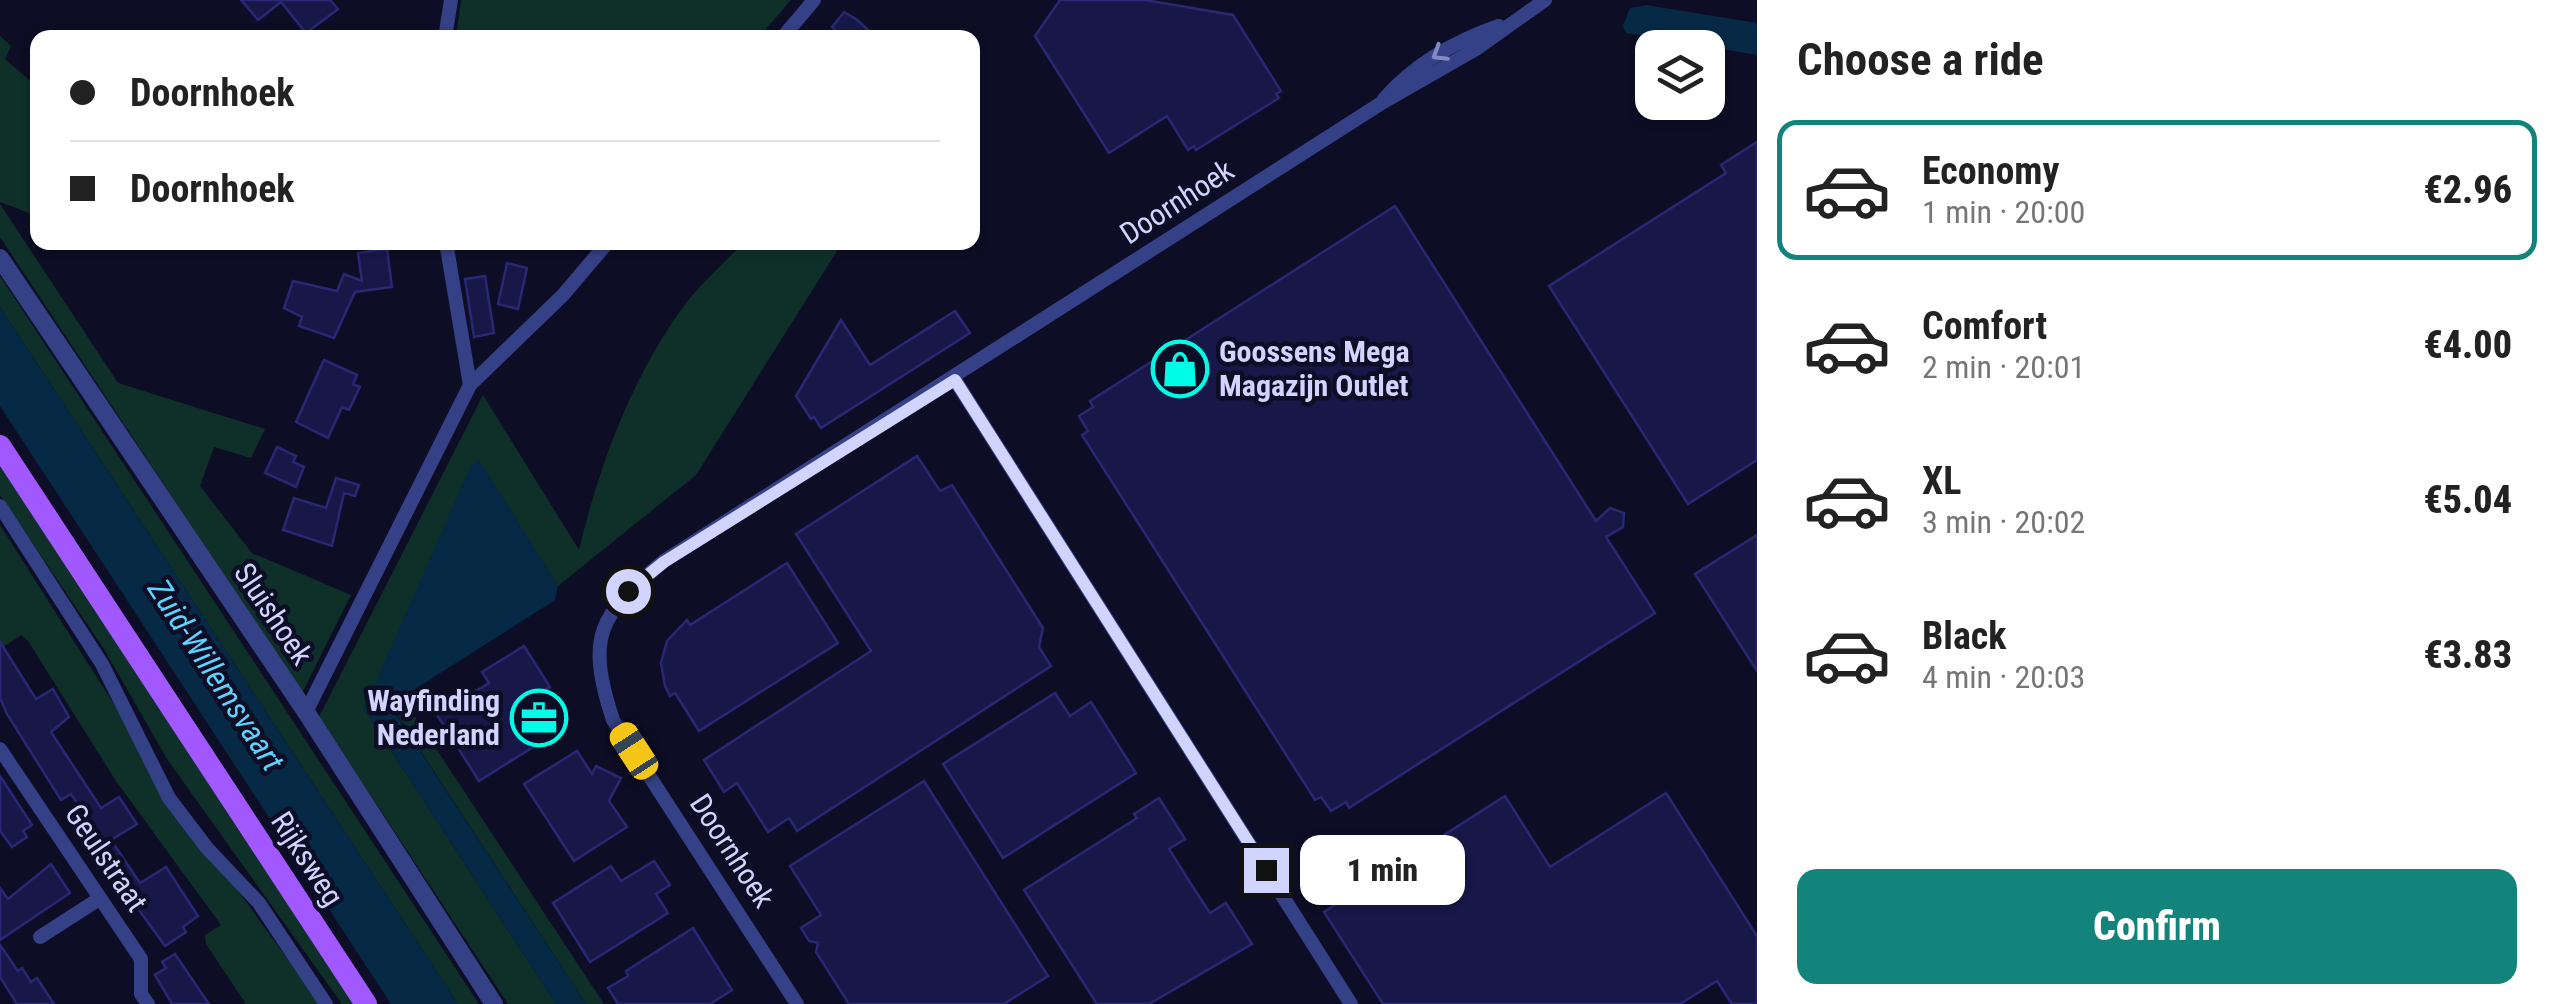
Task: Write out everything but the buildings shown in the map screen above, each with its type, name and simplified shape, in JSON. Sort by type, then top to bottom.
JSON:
[{"type":"main road","name":"Rijksweg","points":[[0,446],[366,1004]]},
{"type":"street","points":[[445,30],[451,0]]},
{"type":"street","points":[[789,30],[814,0]]},
{"type":"street","name":"Doornhoek","points":[[797,1004],[614,720],[598,671],[604,622],[628,591],[664,562],[955,380],[1380,104],[1476,49],[1546,0]]},
{"type":"street","points":[[447,250],[470,385]]},
{"type":"street","points":[[306,712],[470,385],[563,295],[601,250]]},
{"type":"street","name":"Sluishoek","points":[[0,258],[306,712],[494,1004]]},
{"type":"street","points":[[955,380],[1351,1004]]},
{"type":"street","points":[[0,506],[102,664],[169,798],[259,903],[326,1004]]},
{"type":"street","name":"Geulstraat","points":[[0,748],[141,959],[141,994],[148,1004]]},
{"type":"street","points":[[40,937],[100,898]]},
{"type":"green space","points":[[461,0],[791,0],[765,30],[457,30]]},
{"type":"green space","points":[[0,36],[11,46],[5,59],[30,81],[30,213],[0,202]]},
{"type":"green space","points":[[0,204],[118,383],[265,429],[251,458],[214,447],[200,486],[252,553],[351,595],[302,693],[0,237]]},
{"type":"green space","points":[[736,250],[838,250],[696,475],[558,586],[479,461],[364,709],[556,1004],[508,1004],[319,717],[483,395],[579,550],[596,487],[632,395],[663,337],[703,284]]},
{"type":"green space","points":[[0,276],[479,1004],[458,1004],[0,307]]},
{"type":"green space","points":[[0,465],[358,1004],[342,1004],[167,759],[104,649],[0,495]]},
{"type":"green space","points":[[0,525],[192,827],[320,1004],[246,1004],[206,944],[205,935],[221,925],[116,781],[28,641],[21,635],[0,649]]},
{"type":"green space","points":[[390,704],[412,712],[604,1004],[586,1004]]},
{"type":"water","points":[[1646,5],[1757,23],[1757,55],[1725,50],[1725,30],[1626,33],[1623,26],[1630,8]]},
{"type":"water","name":"Zuid-Willemsvaart","points":[[0,307],[458,1004],[391,1004],[0,406]]},
{"type":"water","points":[[479,460],[558,586],[555,600],[390,705],[586,1004],[556,1004],[364,709],[471,465]]},
{"type":"place","name":"Goossens Mega Magazijn Outlet","points":[[1180,369]]},
{"type":"place","name":"Wayfinding Nederland","points":[[539,718]]},
{"type":"route","points":[[628,591],[664,562],[955,380],[1266,870]]}]
